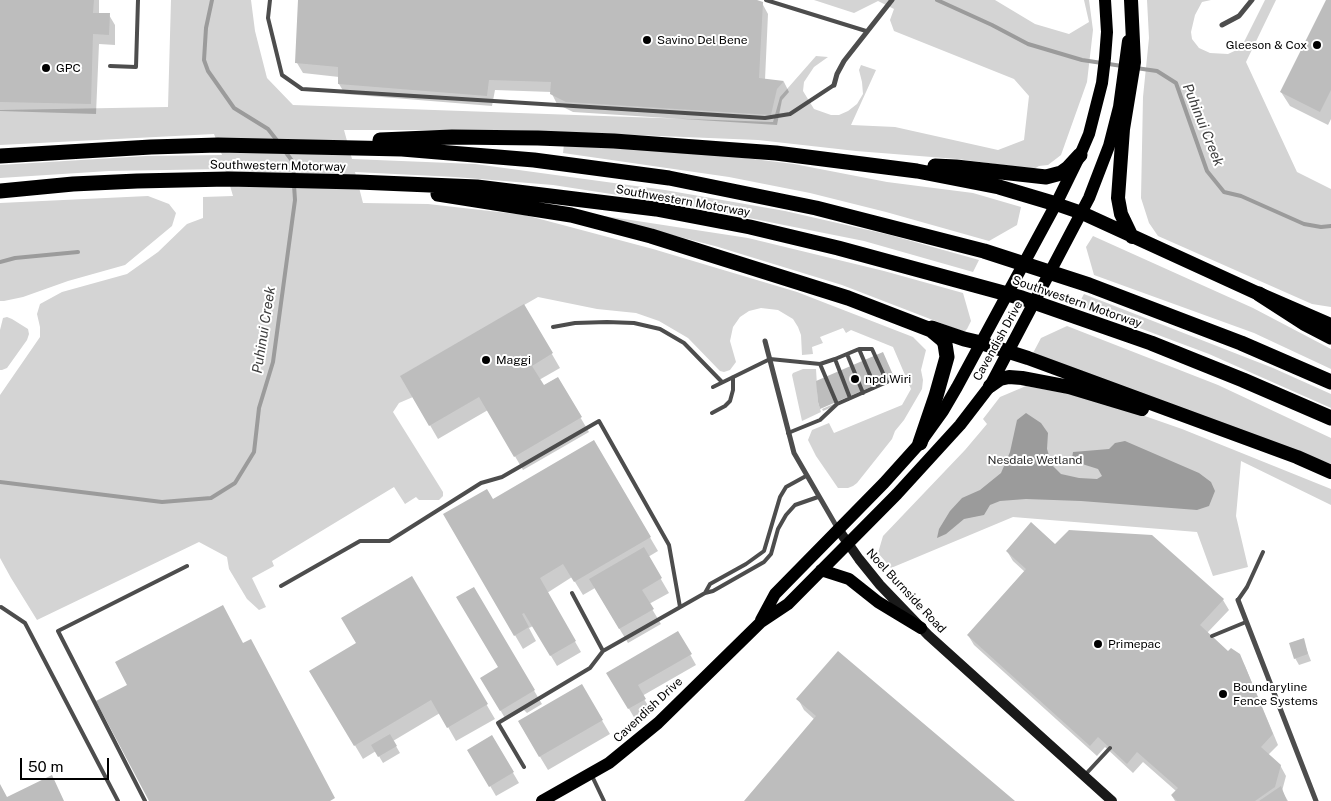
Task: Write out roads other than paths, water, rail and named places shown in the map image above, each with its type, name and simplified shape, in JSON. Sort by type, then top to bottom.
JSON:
[{"type":"highway","points":[[1131,0],[1131,36],[1134,62],[1127,86],[1118,198],[1120,214],[1132,236]]},
{"type":"highway","points":[[346,145],[391,139],[452,137],[614,141],[776,153],[917,170],[1020,192],[1082,213],[1259,294],[1331,324]]},
{"type":"highway","name":"Southwestern Motorway","points":[[0,156],[141,147],[218,145],[322,147],[346,145],[514,158],[669,178],[816,208],[984,251],[1090,285],[1241,343],[1331,382]]},
{"type":"highway","points":[[917,170],[933,166],[956,167],[1049,177],[1065,171],[1080,156]]},
{"type":"highway","name":"Southwestern Motorway","points":[[0,190],[82,183],[228,179],[358,182],[476,188],[656,209],[750,227],[812,242],[968,283],[1073,315],[1150,342],[1331,418]]},
{"type":"highway","points":[[358,182],[571,215],[651,236],[742,264],[848,298],[931,330],[945,344],[947,357],[920,444]]},
{"type":"highway","points":[[1259,294],[1304,323],[1331,337]]},
{"type":"highway","points":[[922,326],[1008,351],[1297,457],[1331,472]]},
{"type":"highway","points":[[990,386],[1000,379],[1009,377],[1024,378],[1070,388],[1160,414],[1187,417]]},
{"type":"main road","name":"Cavendish Drive","points":[[761,622],[775,594],[920,444],[943,411],[1056,204],[1089,134],[1102,83],[1106,32],[1105,0]]},
{"type":"main road","name":"Cavendish Drive","points":[[542,801],[591,774],[615,758],[658,723],[761,622],[788,604],[848,544],[960,425],[990,386],[1082,213],[1109,146],[1127,86]]},
{"type":"main road","name":"Noel Burnside Road","points":[[838,529],[880,585],[921,628],[1112,801]]},
{"type":"main road","points":[[821,570],[849,579],[878,602],[921,628]]},
{"type":"street","points":[[834,84],[836,74],[844,61],[892,0]]},
{"type":"street","points":[[1222,25],[1238,16],[1252,0]]},
{"type":"street","name":"Noel Burnside Road","points":[[766,341],[794,453],[838,529]]},
{"type":"street","points":[[1238,600],[1316,801]]},
{"type":"lane","points":[[110,66],[136,67],[138,0]]},
{"type":"lane","points":[[270,0],[268,18],[282,75],[302,89],[765,118],[790,114],[834,84]]},
{"type":"lane","points":[[766,0],[866,31]]},
{"type":"lane","points":[[553,327],[576,323],[607,322],[634,323],[660,329],[684,343],[722,382]]},
{"type":"lane","points":[[713,387],[770,359],[820,364],[859,349],[872,349],[887,382],[837,404],[820,420],[788,433]]},
{"type":"lane","points":[[859,349],[875,387]]},
{"type":"lane","points":[[847,354],[863,392]]},
{"type":"lane","points":[[835,359],[850,398]]},
{"type":"lane","points":[[820,364],[837,404]]},
{"type":"lane","points":[[712,413],[730,401],[733,390],[733,377]]},
{"type":"lane","points":[[281,586],[360,541],[388,541],[481,483],[502,477],[599,421],[669,545],[680,607]]},
{"type":"lane","points":[[705,593],[710,584],[764,552],[780,497],[786,487],[806,476]]},
{"type":"lane","points":[[524,767],[498,723],[590,668],[603,651],[764,562],[770,554],[778,529],[786,515],[795,506],[818,497]]},
{"type":"lane","points":[[1238,600],[1247,587],[1263,552]]},
{"type":"lane","points":[[145,801],[58,631],[187,566]]},
{"type":"lane","points":[[572,593],[603,651]]},
{"type":"lane","points":[[1,607],[25,623],[118,801]]},
{"type":"lane","points":[[1212,636],[1246,622]]},
{"type":"lane","points":[[1084,776],[1110,748]]},
{"type":"lane","points":[[591,774],[604,801]]},
{"type":"waterway","name":"Puhinui Creek","points":[[212,0],[206,28],[204,60],[208,71],[234,108],[268,129],[279,143]]},
{"type":"waterway","name":"Puhinui Creek","points":[[937,0],[1028,44],[1082,60],[1122,66]]},
{"type":"waterway","name":"Puhinui Creek","points":[[1136,68],[1157,71],[1176,83],[1207,171],[1224,192],[1241,196],[1304,224],[1321,227],[1331,226]]},
{"type":"waterway","name":"Puhinui Creek","points":[[284,150],[293,162],[294,178]]},
{"type":"waterway","name":"Puhinui Creek","points":[[0,482],[162,502],[211,498],[235,483],[254,452],[259,408],[273,362],[295,200],[294,185]]},
{"type":"waterway","points":[[0,262],[15,258],[78,252]]},
{"type":"place","name":"Savino Del Bene","points":[[647,40]]},
{"type":"place","name":"Gleeson & Cox","points":[[1317,45]]},
{"type":"place","name":"GPC","points":[[46,68]]},
{"type":"place","name":"Maggi","points":[[486,360]]},
{"type":"place","name":"npd Wiri","points":[[855,379]]},
{"type":"place","name":"Primepac","points":[[1098,644]]},
{"type":"place","name":"Boundaryline Fence Systems","points":[[1223,694]]},
{"type":"park label","name":"Nesdale Wetland","points":[[1035,460]]}]
